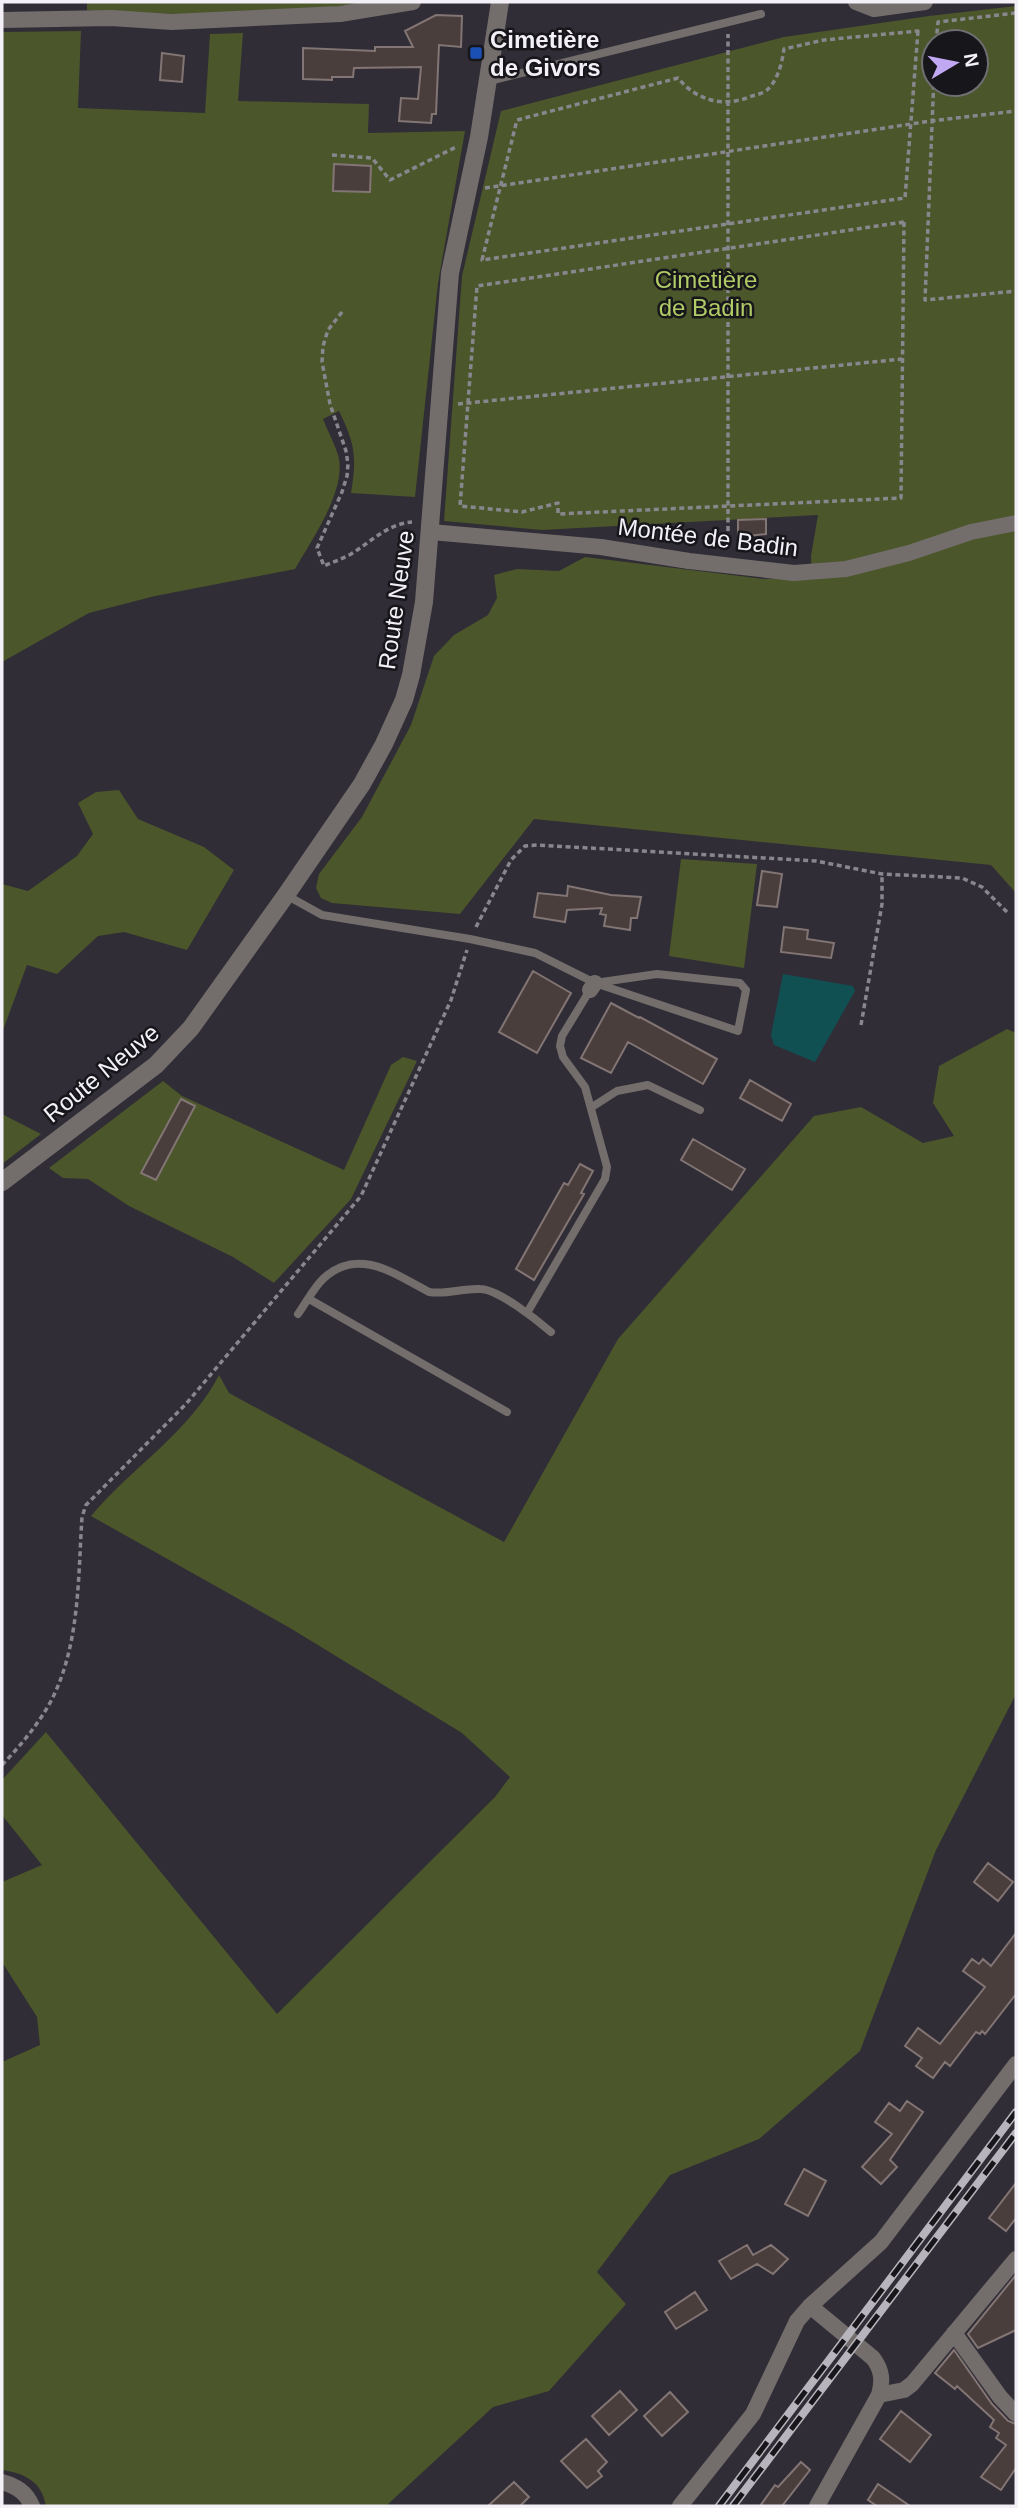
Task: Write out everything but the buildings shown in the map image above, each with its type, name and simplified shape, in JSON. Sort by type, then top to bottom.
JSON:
[{"type":"street","points":[[2,20],[111,18],[172,22],[340,14],[413,2]]},
{"type":"street","name":"Route Neuve","points":[[2,1182],[156,1065],[191,1028],[362,784],[404,700],[418,643],[431,526],[450,273],[470,187],[500,2]]},
{"type":"street","points":[[856,2],[874,9],[925,2]]},
{"type":"street","name":"Montée de Badin","points":[[431,526],[794,573],[846,569],[909,553],[971,532],[1016,523]]},
{"type":"street","points":[[680,2506],[753,2414],[763,2398],[791,2332],[810,2306],[881,2242],[1016,2064]]},
{"type":"street","points":[[879,2395],[904,2390],[912,2384],[1016,2259]]},
{"type":"street","points":[[810,2306],[873,2358],[882,2377],[879,2395],[817,2506]]},
{"type":"street","points":[[954,2333],[1000,2397],[1016,2414]]},
{"type":"street","points":[[2,2482],[19,2489],[28,2497],[32,2506]]},
{"type":"lane","points":[[488,81],[761,14]]},
{"type":"lane","points":[[286,895],[311,911],[331,918],[470,939],[535,953],[593,986],[738,1031],[746,990],[740,983],[657,974],[593,986],[562,1036],[560,1046],[563,1058],[585,1087],[592,1107],[607,1167],[606,1179],[527,1313]]},
{"type":"lane","points":[[592,1107],[617,1091],[648,1085],[700,1110]]},
{"type":"lane","points":[[298,1314],[324,1278],[338,1270],[362,1263],[374,1264],[429,1293],[488,1290],[527,1313],[551,1332]]},
{"type":"lane","points":[[309,1299],[507,1412]]},
{"type":"path","points":[[937,28],[938,22],[1016,13]]},
{"type":"path","points":[[727,565],[729,22]]},
{"type":"path","points":[[918,31],[905,198],[482,260],[517,120],[678,78],[688,90],[700,98],[728,102],[742,101],[767,90],[781,68],[784,49],[824,40],[918,31]]},
{"type":"path","points":[[933,98],[925,300],[1016,291]]},
{"type":"path","points":[[470,187],[502,186],[931,121],[1016,111]]},
{"type":"path","points":[[332,155],[372,158],[390,180],[447,150],[479,137]]},
{"type":"path","points":[[904,222],[901,498],[558,514],[558,503],[522,512],[460,506],[477,286],[727,248],[904,222]]},
{"type":"path","points":[[342,312],[328,330],[322,362],[330,404],[348,464],[342,492],[317,548],[324,566],[349,555],[374,537],[401,523],[431,526]]},
{"type":"path","points":[[441,405],[902,359]]},
{"type":"path","points":[[2,1765],[35,1726],[63,1673],[75,1620],[82,1517],[86,1505],[181,1410],[361,1196],[452,1000],[470,939],[511,860],[525,846],[582,846],[816,861],[882,874],[962,878],[982,887],[1007,912]]},
{"type":"path","points":[[861,1026],[882,904],[882,874]]},
{"type":"green space","points":[[87,2],[368,2],[213,15],[100,12],[87,10]]},
{"type":"green space","name":"Cimetière de Badin","points":[[1016,6],[1016,893],[991,865],[534,819],[460,914],[332,903],[321,898],[316,888],[319,874],[362,817],[411,725],[434,656],[454,635],[488,615],[497,598],[494,575],[517,569],[559,571],[585,557],[765,579],[812,578],[811,556],[818,515],[542,530],[444,521],[462,276],[501,111],[784,37]]},
{"type":"green space","points":[[81,31],[78,108],[205,113],[210,34],[243,33],[238,101],[369,104],[368,133],[465,131],[438,283],[415,497],[351,493],[353,451],[339,411],[323,419],[339,459],[337,487],[318,531],[295,569],[155,596],[89,613],[2,662],[2,32]]},
{"type":"green space","points":[[119,790],[138,819],[204,847],[234,870],[187,950],[124,932],[98,936],[57,974],[27,965],[2,1033],[2,884],[28,891],[77,856],[93,834],[78,803],[96,792]]},
{"type":"green space","points":[[681,859],[757,864],[744,968],[669,956]]},
{"type":"green space","points":[[1007,1029],[1016,1033],[1016,1694],[936,1850],[860,2051],[759,2139],[670,2175],[597,2272],[626,2304],[549,2391],[493,2407],[386,2506],[46,2506],[41,2491],[31,2480],[2,2470],[2,2062],[40,2045],[37,2017],[2,1962],[2,1882],[42,1865],[2,1815],[2,1780],[46,1732],[277,2014],[495,1797],[510,1777],[462,1733],[290,1628],[91,1516],[176,1432],[207,1395],[219,1375],[229,1393],[504,1542],[618,1339],[814,1116],[861,1107],[923,1143],[954,1136],[933,1103],[939,1066]]},
{"type":"green space","points":[[403,1057],[417,1061],[351,1199],[274,1283],[233,1257],[129,1206],[88,1179],[63,1178],[49,1168],[163,1081],[182,1096],[344,1170],[391,1065]]},
{"type":"green space","points":[[2,1114],[41,1134],[2,1164]]},
{"type":"shaded area","points":[[783,974],[853,986],[855,991],[815,1062],[774,1045],[771,1035]]},
{"type":"railway","points":[[719,2506],[1016,2112]]},
{"type":"railway","points":[[733,2506],[1016,2133]]},
{"type":"place","name":"Cimetière de Givors","points":[[476,53]]}]
